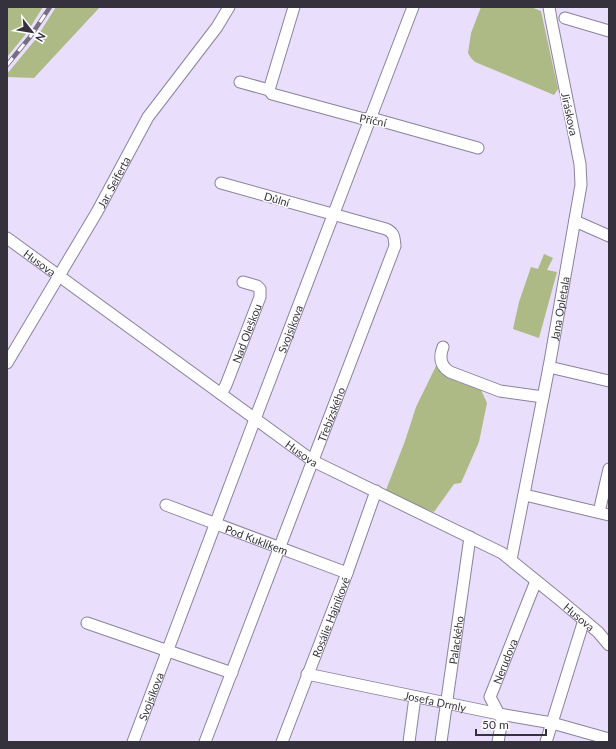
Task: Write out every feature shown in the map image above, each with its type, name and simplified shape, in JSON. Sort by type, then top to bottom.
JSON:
[{"type":"street","name":"Jar. Seiferta","points":[[7,363],[58,275],[97,212],[148,117],[217,27],[229,7]]},
{"type":"street","points":[[270,90],[294,7]]},
{"type":"street","name":"Svojsíkova","points":[[133,742],[413,7]]},
{"type":"street","name":"Jiráskova","points":[[550,7],[551,19],[580,164],[581,185],[575,221]]},
{"type":"street","points":[[565,7],[565,18]]},
{"type":"street","points":[[551,19],[565,18],[609,31]]},
{"type":"street","name":"Příční","points":[[240,82],[270,90],[272,94],[364,119],[371,118],[478,148]]},
{"type":"street","name":"Důlní","points":[[221,183],[334,215]]},
{"type":"street","name":"Třebízského","points":[[206,742],[395,246],[394,236],[391,231],[334,215]]},
{"type":"street","points":[[575,221],[609,236]]},
{"type":"street","name":"Jana Opletala","points":[[511,560],[525,495],[575,221]]},
{"type":"street","name":"Husova","points":[[7,238],[313,461],[502,553],[598,632],[609,645]]},
{"type":"street","name":"Nad Oleškou","points":[[221,394],[226,385],[260,297],[260,289],[257,286],[243,282]]},
{"type":"street","points":[[443,347],[440,355],[441,363],[450,372],[500,391],[543,397]]},
{"type":"street","points":[[549,367],[609,381]]},
{"type":"street","points":[[525,495],[604,513],[609,469]]},
{"type":"street","name":"Rosálie Hajníkové","points":[[282,742],[347,573],[376,491]]},
{"type":"street","name":"Pod Kuklíkem","points":[[166,505],[347,573]]},
{"type":"street","name":"Palackého","points":[[441,742],[470,538]]},
{"type":"street","name":"Nerudova","points":[[498,742],[502,720],[490,697],[536,581]]},
{"type":"street","points":[[546,742],[584,620]]},
{"type":"street","points":[[88,623],[232,673]]},
{"type":"street","name":"Josefa Drmly","points":[[308,674],[498,714],[552,722],[609,739]]},
{"type":"street","points":[[409,742],[415,697]]},
{"type":"green space","points":[[7,7],[43,7],[26,34],[7,57]]},
{"type":"green space","points":[[56,7],[100,7],[34,78],[7,77],[7,74],[35,40]]},
{"type":"green space","points":[[481,7],[531,7],[541,11],[558,89],[554,95],[475,62],[471,58],[468,53],[471,33]]},
{"type":"green space","points":[[544,254],[553,258],[547,270],[557,272],[539,338],[513,329],[519,302],[531,267],[538,269]]},
{"type":"green space","points":[[436,366],[451,379],[481,390],[487,403],[479,442],[461,483],[454,484],[434,512],[414,505],[386,490],[405,441],[416,407]]},
{"type":"railway","points":[[7,65],[30,37],[50,7]]}]
